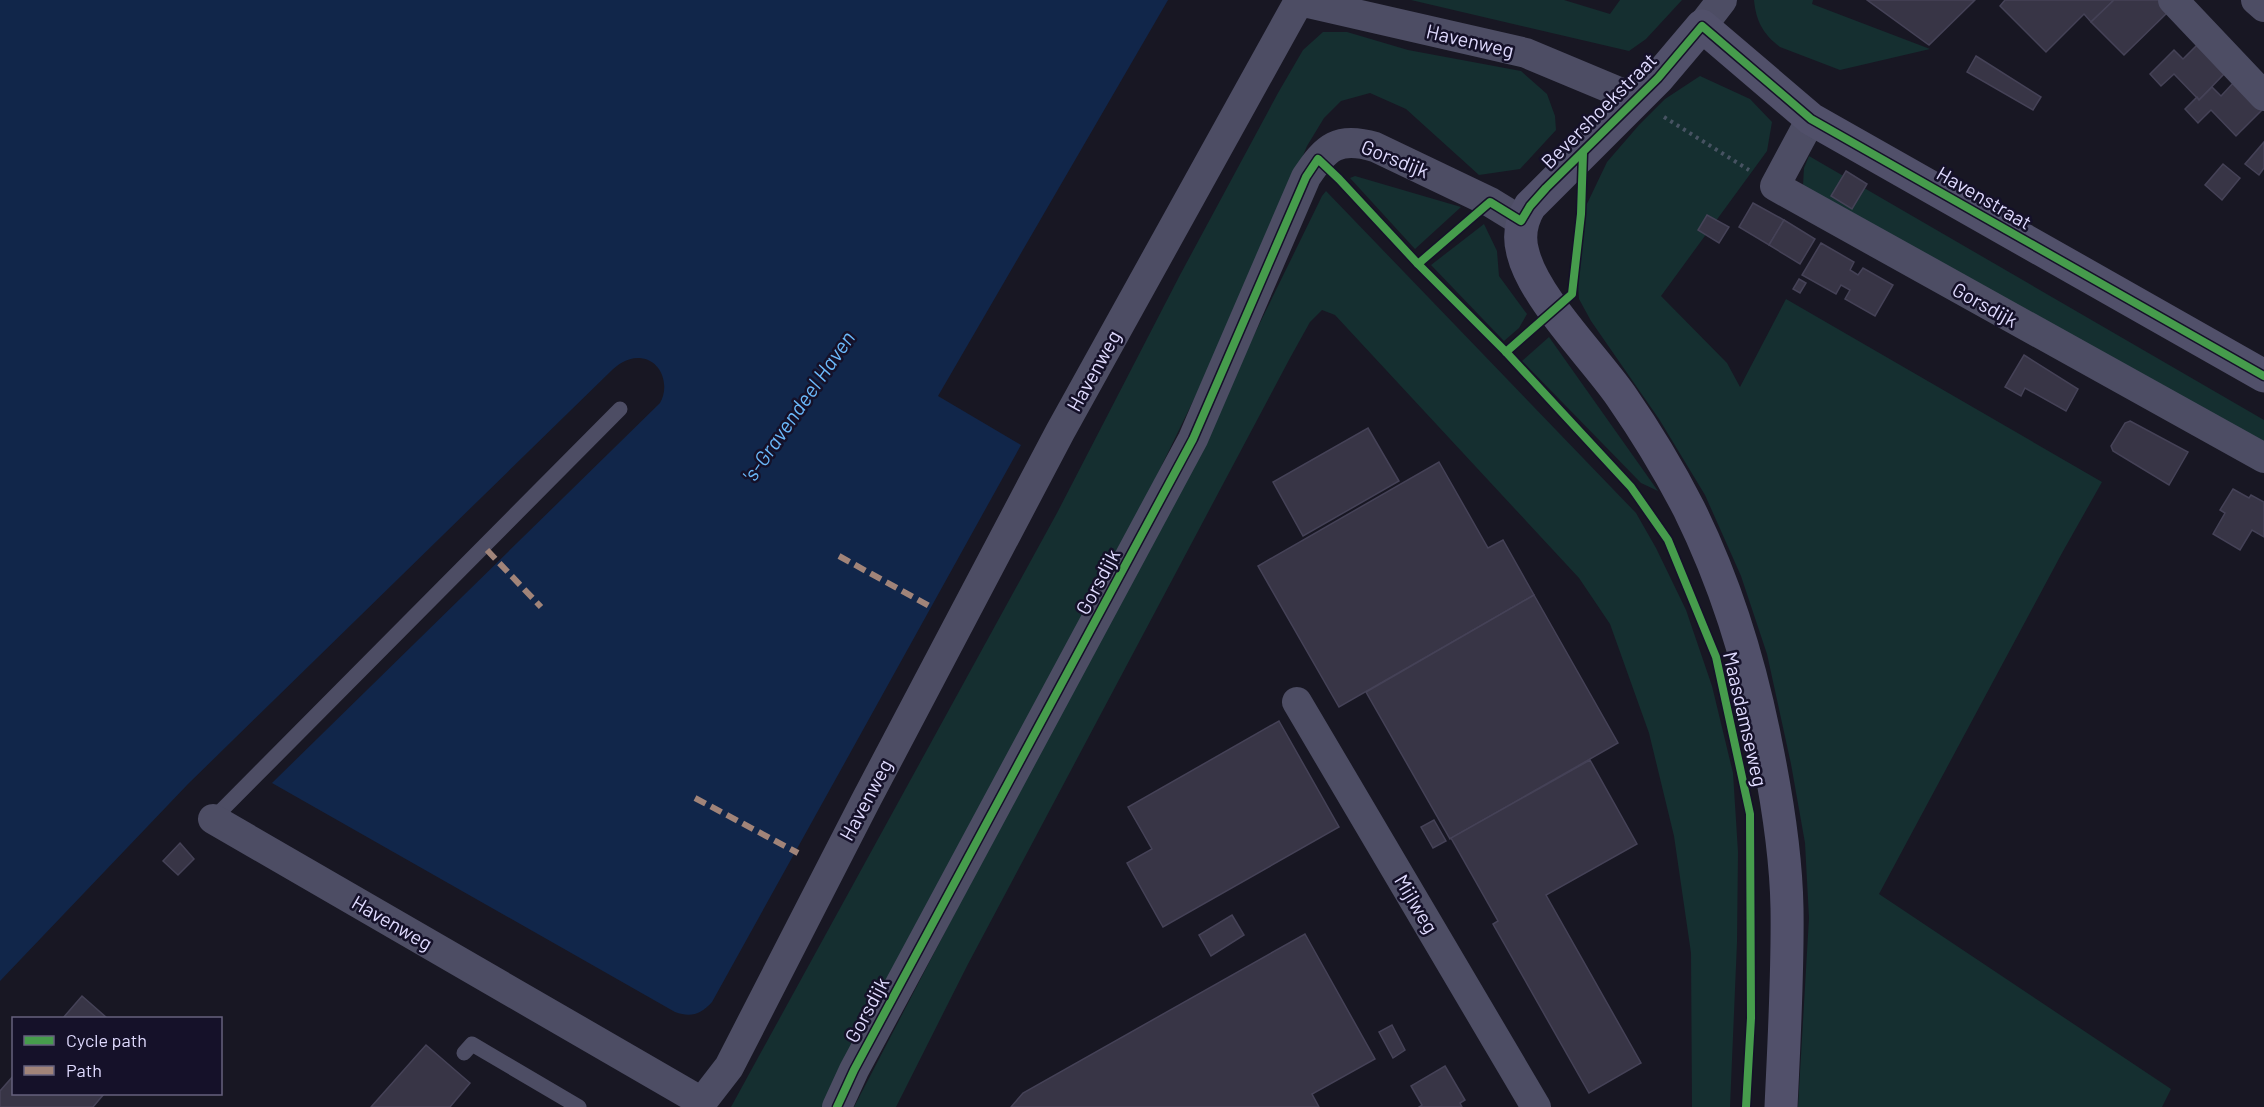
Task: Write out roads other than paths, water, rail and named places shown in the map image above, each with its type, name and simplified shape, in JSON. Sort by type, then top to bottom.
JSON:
[{"type":"street","name":"Havenweg","points":[[213,819],[696,1105],[729,1066],[870,791],[1060,432],[1299,0],[1526,53],[1636,99]]},
{"type":"street","name":"Bevershoekstraat","points":[[1521,221],[1530,206],[1546,188],[1665,70],[1722,0]]},
{"type":"street","points":[[2173,0],[2264,96]]},
{"type":"street","points":[[2256,0],[2264,7]]},
{"type":"street","name":"Havenstraat","points":[[1702,26],[1811,119],[2264,376]]},
{"type":"street","name":"Gorsdijk","points":[[1811,119],[1775,186],[2264,458]]},
{"type":"street","name":"Gorsdijk","points":[[837,1107],[854,1070],[985,822],[1193,439],[1306,177],[1318,159],[1330,149],[1344,142],[1366,144],[1490,202],[1521,221]]},
{"type":"street","name":"Maasdamseweg","points":[[1521,221],[1522,252],[1531,274],[1554,309],[1621,396],[1658,453],[1688,507],[1718,571],[1746,656],[1762,724],[1781,828],[1787,917],[1786,1019],[1781,1107]]},
{"type":"street","name":"Mijlweg","points":[[1297,702],[1536,1107]]},
{"type":"lane","points":[[213,819],[620,409]]},
{"type":"lane","points":[[464,1053],[472,1044],[579,1107]]},
{"type":"water","name":"'s-Gravendeel Haven","points":[[0,0],[1168,0],[938,396],[1021,445],[712,1002],[704,1009],[691,1015],[675,1012],[272,783],[660,403],[664,389],[662,375],[654,363],[640,358],[631,359],[616,366],[188,784],[0,981]]}]
